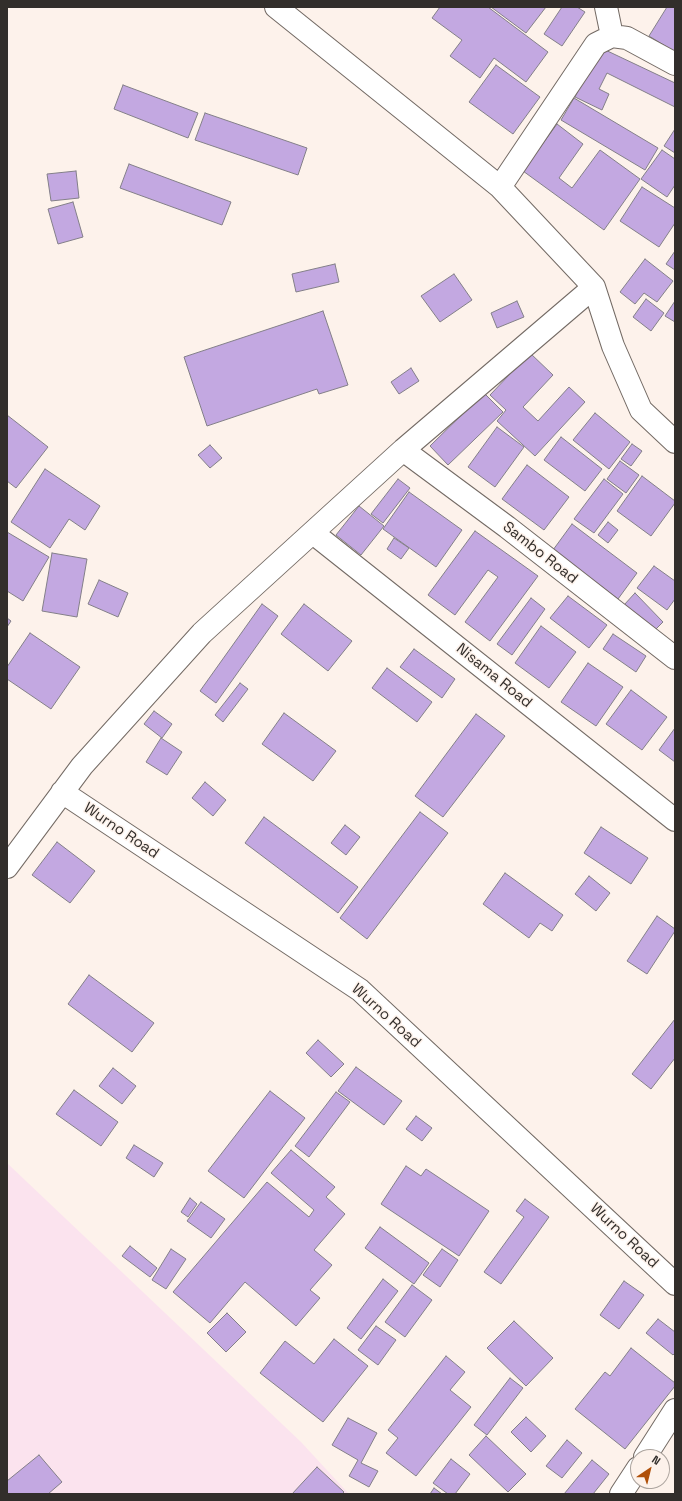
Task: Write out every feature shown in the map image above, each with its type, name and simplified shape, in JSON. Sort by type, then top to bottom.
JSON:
[{"type":"street","points":[[276,7],[500,187],[594,287],[613,346],[641,410],[675,442]]},
{"type":"street","points":[[606,7],[612,36]]},
{"type":"street","points":[[500,187],[596,44],[612,36],[627,38],[675,64]]},
{"type":"street","points":[[7,867],[82,766],[202,633],[403,450],[594,287]]},
{"type":"street","name":"Sambo Road","points":[[403,450],[507,527],[675,658]]},
{"type":"street","name":"Nisama Road","points":[[313,532],[675,820]]},
{"type":"street","name":"Wurno Road","points":[[62,792],[360,990],[675,1284]]},
{"type":"street","points":[[650,1449],[675,1410]]},
{"type":"street","points":[[621,1494],[630,1480]]},
{"type":"shaded area","points":[[7,1163],[301,1442],[349,1494],[7,1494]]},
{"type":"building","points":[[440,7],[488,7],[548,52],[526,82],[494,58],[480,78],[450,56],[462,40],[432,18]]},
{"type":"building","points":[[491,7],[546,7],[526,33]]},
{"type":"building","points":[[562,7],[577,7],[585,12],[562,46],[544,34]]},
{"type":"building","points":[[667,7],[675,7],[675,52],[649,36]]},
{"type":"building","points":[[599,47],[675,83],[675,107],[607,73],[599,89],[609,94],[602,110],[575,97]]},
{"type":"building","points":[[496,65],[540,97],[513,134],[469,102]]},
{"type":"building","points":[[123,85],[198,113],[188,138],[114,109]]},
{"type":"building","points":[[574,98],[658,148],[645,170],[561,120]]},
{"type":"building","points":[[205,113],[307,148],[298,175],[195,140]]},
{"type":"building","points":[[557,124],[583,144],[559,178],[572,188],[600,150],[640,179],[604,230],[523,171]]},
{"type":"building","points":[[675,129],[675,153],[664,146]]},
{"type":"building","points":[[662,150],[675,159],[675,185],[667,197],[641,179]]},
{"type":"building","points":[[129,164],[231,202],[222,225],[120,188]]},
{"type":"building","points":[[76,171],[79,198],[51,201],[47,174]]},
{"type":"building","points":[[642,187],[675,208],[675,223],[659,247],[620,221]]},
{"type":"building","points":[[73,202],[83,237],[58,244],[48,209]]},
{"type":"building","points":[[675,251],[675,270],[666,264]]},
{"type":"building","points":[[645,259],[673,281],[657,302],[644,293],[635,304],[620,292]]},
{"type":"building","points":[[335,264],[339,282],[296,292],[292,274]]},
{"type":"building","points":[[454,274],[472,300],[440,322],[421,296]]},
{"type":"building","points":[[646,299],[664,313],[651,331],[633,317]]},
{"type":"building","points":[[517,301],[524,317],[497,328],[491,313]]},
{"type":"building","points":[[675,301],[675,322],[665,316]]},
{"type":"building","points":[[323,311],[348,385],[319,394],[317,389],[207,426],[184,357]]},
{"type":"building","points":[[530,353],[553,375],[523,407],[538,421],[569,387],[585,402],[535,456],[497,421],[506,410],[490,395]]},
{"type":"building","points":[[411,368],[419,381],[399,394],[391,382]]},
{"type":"building","points":[[484,393],[503,412],[448,465],[430,446]]},
{"type":"building","points":[[595,413],[630,442],[609,469],[573,440]]},
{"type":"building","points":[[7,415],[48,447],[16,488],[7,481]]},
{"type":"building","points":[[497,427],[524,447],[495,487],[468,467]]},
{"type":"building","points":[[561,437],[602,469],[585,491],[544,460]]},
{"type":"building","points":[[632,444],[642,451],[631,466],[621,459]]},
{"type":"building","points":[[210,445],[222,458],[210,468],[198,455]]},
{"type":"building","points":[[620,461],[639,475],[626,493],[607,479]]},
{"type":"building","points":[[527,465],[569,497],[544,530],[502,499]]},
{"type":"building","points":[[45,469],[100,506],[85,530],[69,519],[50,548],[11,522]]},
{"type":"building","points":[[642,476],[675,501],[651,536],[617,511]]},
{"type":"building","points":[[398,479],[410,488],[383,523],[371,514]]},
{"type":"building","points":[[604,479],[623,494],[594,533],[574,519]]},
{"type":"building","points":[[409,492],[462,530],[436,567],[383,529]]},
{"type":"building","points":[[359,506],[384,526],[361,555],[336,535]]},
{"type":"building","points":[[608,522],[618,530],[608,543],[598,535]]},
{"type":"building","points":[[572,524],[637,573],[618,599],[553,550]]},
{"type":"building","points":[[475,531],[538,576],[490,641],[465,622],[498,577],[488,570],[455,615],[428,595]]},
{"type":"building","points":[[7,532],[49,557],[23,601],[7,591]]},
{"type":"building","points":[[394,538],[409,548],[401,559],[387,549]]},
{"type":"building","points":[[52,553],[87,559],[77,617],[42,611]]},
{"type":"building","points":[[654,566],[675,581],[675,599],[667,610],[637,588]]},
{"type":"building","points":[[99,580],[128,593],[118,617],[88,604]]},
{"type":"building","points":[[635,593],[663,622],[652,633],[624,605]]},
{"type":"building","points":[[568,596],[607,625],[589,648],[550,618]]},
{"type":"building","points":[[531,598],[545,609],[512,655],[497,644]]},
{"type":"building","points":[[262,604],[278,616],[216,703],[200,691]]},
{"type":"building","points":[[304,604],[352,641],[328,671],[281,634]]},
{"type":"building","points":[[7,618],[11,621],[7,627]]},
{"type":"building","points":[[541,626],[576,652],[549,688],[515,663]]},
{"type":"building","points":[[30,633],[80,667],[51,709],[7,679],[7,667]]},
{"type":"building","points":[[613,634],[646,656],[636,672],[603,649]]},
{"type":"building","points":[[414,649],[455,679],[442,698],[400,667]]},
{"type":"building","points":[[588,663],[623,687],[596,726],[561,702]]},
{"type":"building","points":[[387,668],[432,702],[417,722],[372,688]]},
{"type":"building","points":[[240,683],[248,689],[223,722],[215,715]]},
{"type":"building","points":[[631,690],[667,717],[642,750],[606,724]]},
{"type":"building","points":[[154,711],[172,724],[162,738],[144,724]]},
{"type":"building","points":[[284,713],[336,751],[313,781],[262,744]]},
{"type":"building","points":[[476,714],[505,736],[443,817],[415,796]]},
{"type":"building","points":[[675,728],[675,762],[659,750]]},
{"type":"building","points":[[161,738],[182,752],[167,775],[146,762]]},
{"type":"building","points":[[205,782],[226,800],[213,816],[192,798]]},
{"type":"building","points":[[420,812],[448,833],[367,939],[340,918]]},
{"type":"building","points":[[264,817],[358,887],[338,913],[245,843]]},
{"type":"building","points":[[345,825],[360,837],[346,855],[331,843]]},
{"type":"building","points":[[601,827],[648,858],[631,884],[584,853]]},
{"type":"building","points":[[57,842],[95,871],[70,903],[32,875]]},
{"type":"building","points":[[505,873],[563,915],[552,931],[540,923],[529,938],[483,904]]},
{"type":"building","points":[[589,876],[610,893],[596,911],[575,894]]},
{"type":"building","points":[[657,916],[675,929],[675,931],[647,974],[627,961]]},
{"type":"building","points":[[89,975],[154,1023],[132,1052],[68,1004]]},
{"type":"building","points":[[675,1019],[675,1058],[651,1089],[632,1074]]},
{"type":"building","points":[[318,1040],[344,1064],[331,1077],[306,1053]]},
{"type":"building","points":[[356,1067],[402,1101],[384,1125],[338,1091]]},
{"type":"building","points":[[113,1068],[136,1086],[122,1104],[99,1086]]},
{"type":"building","points":[[74,1090],[118,1122],[101,1146],[56,1114]]},
{"type":"building","points":[[270,1091],[305,1118],[244,1198],[208,1171]]},
{"type":"building","points":[[336,1092],[350,1102],[309,1157],[295,1146]]},
{"type":"building","points":[[416,1116],[432,1128],[422,1141],[406,1129]]},
{"type":"building","points":[[134,1145],[163,1163],[154,1177],[126,1158]]},
{"type":"building","points":[[291,1150],[335,1187],[326,1197],[345,1214],[314,1250],[332,1265],[310,1290],[320,1298],[296,1326],[245,1282],[210,1323],[173,1292],[267,1182],[309,1217],[314,1210],[271,1173]]},
{"type":"building","points":[[406,1166],[421,1176],[426,1169],[489,1211],[459,1256],[381,1204]]},
{"type":"building","points":[[190,1198],[197,1204],[188,1217],[181,1212]]},
{"type":"building","points":[[525,1199],[549,1217],[501,1284],[484,1272],[524,1217],[516,1211]]},
{"type":"building","points":[[201,1202],[225,1219],[211,1238],[187,1221]]},
{"type":"building","points":[[380,1227],[429,1263],[414,1284],[365,1248]]},
{"type":"building","points":[[130,1246],[157,1268],[150,1277],[122,1256]]},
{"type":"building","points":[[171,1249],[186,1259],[166,1289],[152,1280]]},
{"type":"building","points":[[442,1249],[458,1260],[440,1287],[423,1275]]},
{"type":"building","points":[[383,1279],[398,1291],[361,1339],[347,1328]]},
{"type":"building","points":[[624,1281],[644,1295],[619,1329],[600,1315]]},
{"type":"building","points":[[412,1285],[432,1300],[405,1337],[385,1322]]},
{"type":"building","points":[[227,1313],[246,1332],[226,1352],[207,1333]]},
{"type":"building","points":[[658,1319],[675,1332],[675,1353],[673,1355],[646,1333]]},
{"type":"building","points":[[514,1321],[553,1358],[526,1386],[487,1348]]},
{"type":"building","points":[[376,1326],[396,1340],[378,1365],[358,1350]]},
{"type":"building","points":[[334,1339],[368,1366],[323,1422],[260,1373],[285,1341],[314,1364]]},
{"type":"building","points":[[631,1348],[675,1383],[675,1386],[625,1449],[575,1409],[605,1372],[610,1376]]},
{"type":"building","points":[[446,1356],[465,1372],[450,1390],[471,1407],[416,1476],[386,1453],[398,1438],[388,1430]]},
{"type":"building","points":[[510,1378],[523,1388],[487,1435],[474,1425]]},
{"type":"building","points":[[526,1417],[546,1436],[531,1452],[511,1432]]},
{"type":"building","points":[[348,1418],[377,1433],[361,1463],[378,1471],[369,1487],[349,1476],[358,1460],[332,1445]]},
{"type":"building","points":[[486,1436],[526,1474],[508,1492],[469,1455]]},
{"type":"building","points":[[567,1440],[582,1453],[562,1478],[546,1466]]},
{"type":"building","points":[[39,1455],[62,1482],[48,1494],[7,1494],[7,1481]]},
{"type":"building","points":[[451,1459],[470,1474],[455,1494],[448,1494],[433,1483]]},
{"type":"building","points":[[592,1460],[609,1474],[593,1494],[564,1494]]},
{"type":"building","points":[[317,1467],[344,1492],[342,1494],[292,1494]]},
{"type":"building","points":[[434,1488],[442,1494],[430,1494]]}]
